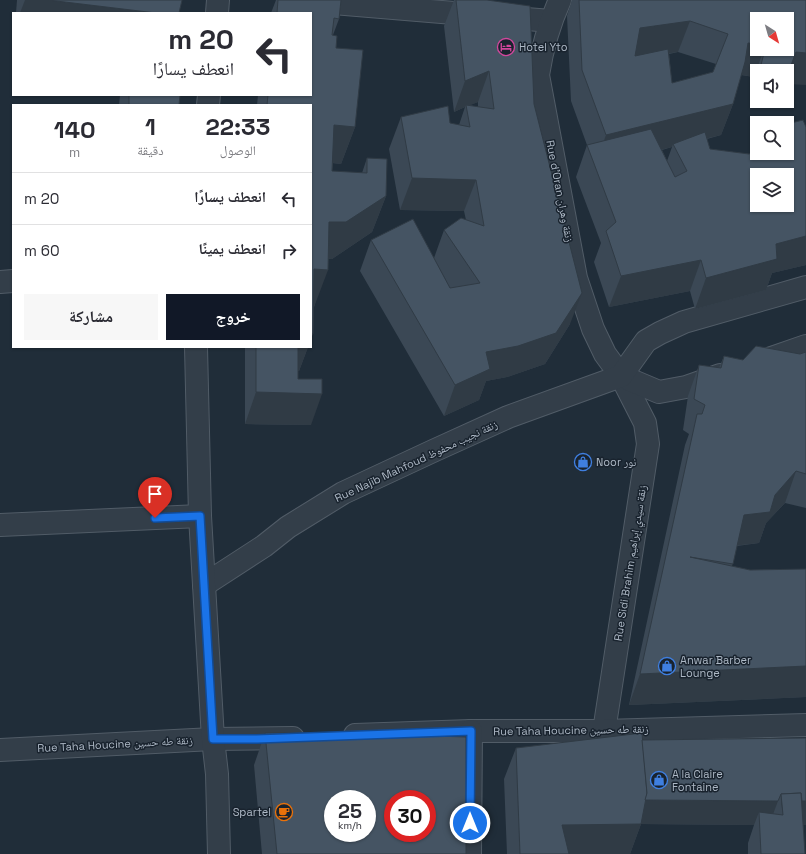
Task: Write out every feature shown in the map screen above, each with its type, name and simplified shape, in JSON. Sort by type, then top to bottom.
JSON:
[{"type":"street","points":[[217,12],[218,0]]},
{"type":"street","points":[[297,0],[551,21]]},
{"type":"street","name":"Rue d'Oran زنقة وهران","points":[[560,0],[551,21],[538,75],[576,278],[593,329],[605,354],[621,376]]},
{"type":"street","points":[[0,282],[12,281]]},
{"type":"street","points":[[806,287],[684,322],[660,333],[646,341],[621,376],[659,392],[686,387],[806,346]]},
{"type":"street","points":[[196,348],[200,516],[213,739],[217,774],[219,854]]},
{"type":"street","name":"Rue Najib Mahfoud زنقة نجيب محفوظ","points":[[204,584],[264,546],[288,527],[343,493],[508,417],[621,376]]},
{"type":"street","name":"Rue Sidi Brahim زنقة سيدي إبراهيم","points":[[604,731],[648,444],[645,423],[621,376]]},
{"type":"street","points":[[0,525],[200,516]]},
{"type":"street","name":"Rue Taha Houcine زنقة طه حسين","points":[[336,736],[471,731],[604,731],[806,725]]},
{"type":"street","points":[[470,854],[471,731]]},
{"type":"street","name":"Rue Taha Houcine زنقة طه حسين","points":[[0,750],[213,739],[312,737]]},
{"type":"building","points":[[48,0],[182,0],[179,12],[148,12]]},
{"type":"building","points":[[278,0],[341,0],[339,19],[334,18],[332,35],[337,36],[336,48],[363,50],[355,127],[334,125],[332,171],[367,173],[367,158],[387,159],[386,196],[346,222],[329,222],[328,270],[314,269],[313,334],[312,104],[267,104],[268,96],[312,96],[312,12],[277,12]]},
{"type":"building","points":[[456,0],[487,0],[530,6],[534,104],[582,293],[556,333],[518,346],[486,352],[490,369],[455,385],[371,240],[413,219],[450,288],[480,283],[444,230],[461,218],[484,226],[476,180],[412,178],[401,117],[448,106],[450,123],[470,127],[466,105],[494,109],[489,71],[465,81]]},
{"type":"building","points":[[579,0],[806,0],[806,53],[796,52],[791,64],[761,64],[763,56],[794,56],[794,12],[750,12],[750,43],[748,43],[745,62],[733,104],[606,135],[582,70]],"holes":[[[690,21],[728,34],[713,72],[672,83],[668,49],[635,56],[640,28]]]},
{"type":"building","points":[[129,96],[180,96],[179,104],[129,104]]},
{"type":"building","points":[[803,120],[806,127],[806,236],[776,244],[777,259],[706,278],[701,260],[621,276],[606,231],[616,222],[587,145],[651,129],[675,177],[687,171],[673,144],[705,132],[710,149],[749,154],[750,160],[794,160],[794,122]]},
{"type":"building","points":[[756,346],[800,354],[806,352],[806,474],[796,471],[775,495],[770,512],[744,515],[733,564],[690,557],[750,570],[806,569],[806,666],[640,674],[697,414],[702,414],[705,405],[694,399],[699,365],[721,368],[724,356],[743,360]]},
{"type":"building","points":[[256,348],[298,348],[298,379],[322,379],[322,394],[256,392]]},
{"type":"building","points":[[265,733],[345,733],[466,737],[466,854],[277,854]]},
{"type":"building","points":[[642,733],[647,793],[641,824],[562,825],[569,854],[520,854],[516,748]]},
{"type":"building","points":[[806,738],[806,801],[802,801],[801,793],[781,794],[778,801],[645,800],[647,793],[642,740]]},
{"type":"building","points":[[801,793],[805,854],[761,854],[759,812],[783,815],[781,794]]},
{"type":"place","name":"Hotel Yto","points":[[506,47]]},
{"type":"place","name":"Noor نور","points":[[583,462]]},
{"type":"place","name":"Anwar Barber Lounge","points":[[667,666]]},
{"type":"place","name":"A la Claire Fontaine","points":[[659,780]]},
{"type":"place","name":"Spartel","points":[[284,812]]},
{"type":"route","points":[[155,518],[200,516],[213,739],[257,739],[471,731],[470,823]]}]
